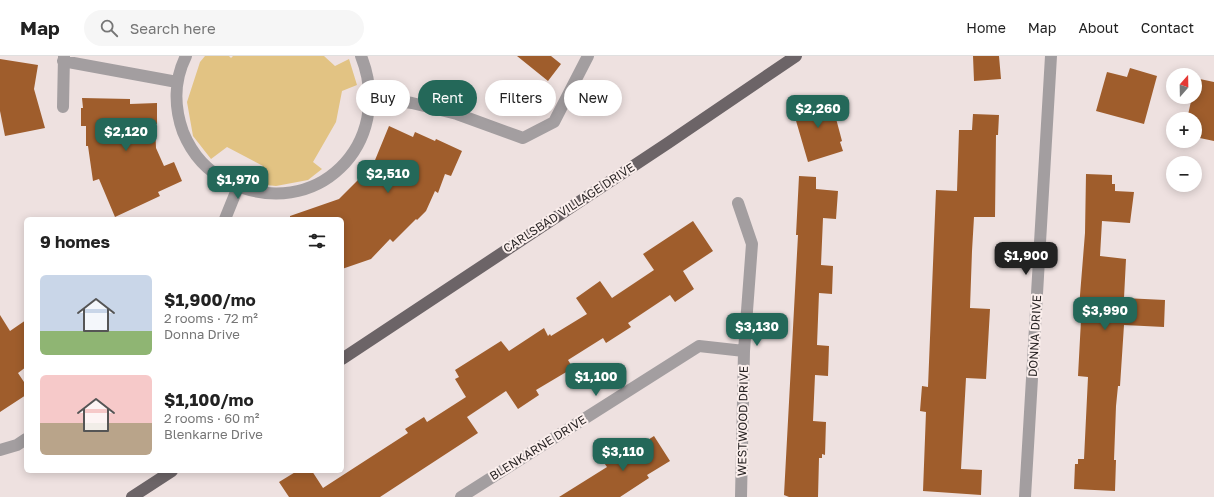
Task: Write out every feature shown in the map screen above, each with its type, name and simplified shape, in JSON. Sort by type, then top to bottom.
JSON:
[{"type":"main road","name":"CARLSBAD VILLAGE DRIVE","points":[[344,358],[668,144],[796,56]]},
{"type":"main road","points":[[132,497],[169,473]]},
{"type":"street","points":[[186,56],[177,82],[176,98],[179,121],[188,143],[199,160],[218,177],[238,187],[262,194],[284,194],[309,188],[328,178],[346,163],[356,150],[364,134],[369,116]]},
{"type":"street","points":[[361,56],[368,73],[369,80]]},
{"type":"street","points":[[410,103],[457,114],[523,138],[554,122],[588,56]]},
{"type":"street","name":"DONNA DRIVE","points":[[1025,497],[1051,56]]},
{"type":"street","points":[[63,107],[64,58],[177,82]]},
{"type":"street","points":[[226,217],[238,187]]},
{"type":"street","name":"WESTWOOD DRIVE","points":[[738,203],[752,244],[744,351],[741,497]]},
{"type":"street","name":"BLENKARNE DRIVE","points":[[461,497],[699,346],[744,351]]},
{"type":"street","points":[[0,450],[17,445],[24,440]]},
{"type":"shaded area","points":[[205,56],[229,56],[231,58],[233,56],[324,56],[335,66],[349,59],[356,85],[342,91],[336,122],[313,162],[322,169],[308,180],[276,186],[257,184],[263,166],[227,147],[211,159],[193,136],[187,102],[200,62]]},
{"type":"building","points":[[517,56],[551,56],[561,64],[549,80],[547,80]]},
{"type":"building","points":[[973,56],[999,56],[1001,79],[974,81]]},
{"type":"building","points":[[0,59],[38,65],[34,89],[45,128],[5,136],[0,111]]},
{"type":"building","points":[[1130,68],[1157,76],[1144,124],[1096,111],[1107,72],[1127,77]]},
{"type":"building","points":[[1202,79],[1214,82],[1214,141],[1202,138],[1202,112],[1189,112],[1190,104],[1202,104]]},
{"type":"building","points":[[827,97],[832,112],[834,111],[842,141],[840,142],[843,151],[808,162],[792,107]]},
{"type":"building","points":[[82,98],[130,99],[130,104],[157,103],[157,124],[155,124],[156,148],[164,166],[174,162],[182,181],[158,192],[160,196],[115,217],[99,179],[93,181],[88,146],[86,146],[86,126],[81,126],[81,108],[83,108]]},
{"type":"building","points":[[973,114],[999,115],[998,135],[996,135],[995,217],[974,217],[972,251],[970,308],[990,309],[986,379],[966,378],[961,469],[982,470],[981,495],[923,491],[926,412],[920,411],[922,386],[928,387],[936,190],[957,191],[959,130],[972,130]]},
{"type":"building","points":[[389,126],[413,137],[415,132],[435,141],[436,139],[462,151],[451,176],[445,174],[438,193],[435,191],[426,211],[417,220],[416,219],[393,242],[390,239],[371,259],[344,268],[344,217],[290,216],[339,199],[373,165]]},
{"type":"building","points":[[1086,174],[1112,175],[1112,184],[1115,184],[1115,191],[1134,192],[1130,223],[1102,221],[1100,256],[1126,259],[1124,298],[1165,300],[1164,327],[1124,325],[1120,386],[1118,386],[1116,406],[1114,460],[1116,460],[1115,491],[1074,489],[1075,464],[1078,464],[1078,459],[1084,459],[1088,377],[1078,376],[1081,320],[1078,320],[1085,233]]},
{"type":"building","points":[[799,176],[816,177],[816,189],[838,191],[836,219],[823,218],[821,265],[833,266],[832,294],[819,293],[817,345],[829,346],[828,376],[815,375],[813,421],[826,422],[825,455],[822,454],[822,458],[819,458],[818,497],[789,497],[784,495],[798,235],[796,235]]},
{"type":"building","points":[[693,221],[713,251],[683,271],[694,289],[675,302],[670,295],[628,323],[631,327],[606,343],[603,338],[568,360],[573,368],[536,390],[539,395],[518,409],[506,391],[467,417],[478,433],[380,497],[289,497],[279,482],[294,473],[313,473],[323,488],[408,433],[405,429],[424,417],[427,422],[466,397],[455,379],[459,377],[455,370],[501,341],[509,351],[544,328],[548,336],[550,334],[551,336],[587,314],[576,298],[600,281],[612,298],[654,270],[643,254]]},
{"type":"building","points":[[0,315],[10,331],[24,321],[24,368],[18,373],[24,382],[24,396],[0,412]]},
{"type":"building","points":[[654,436],[670,461],[647,475],[649,478],[620,497],[559,497],[607,467],[602,460],[622,447],[624,451],[629,447],[631,451]]}]
